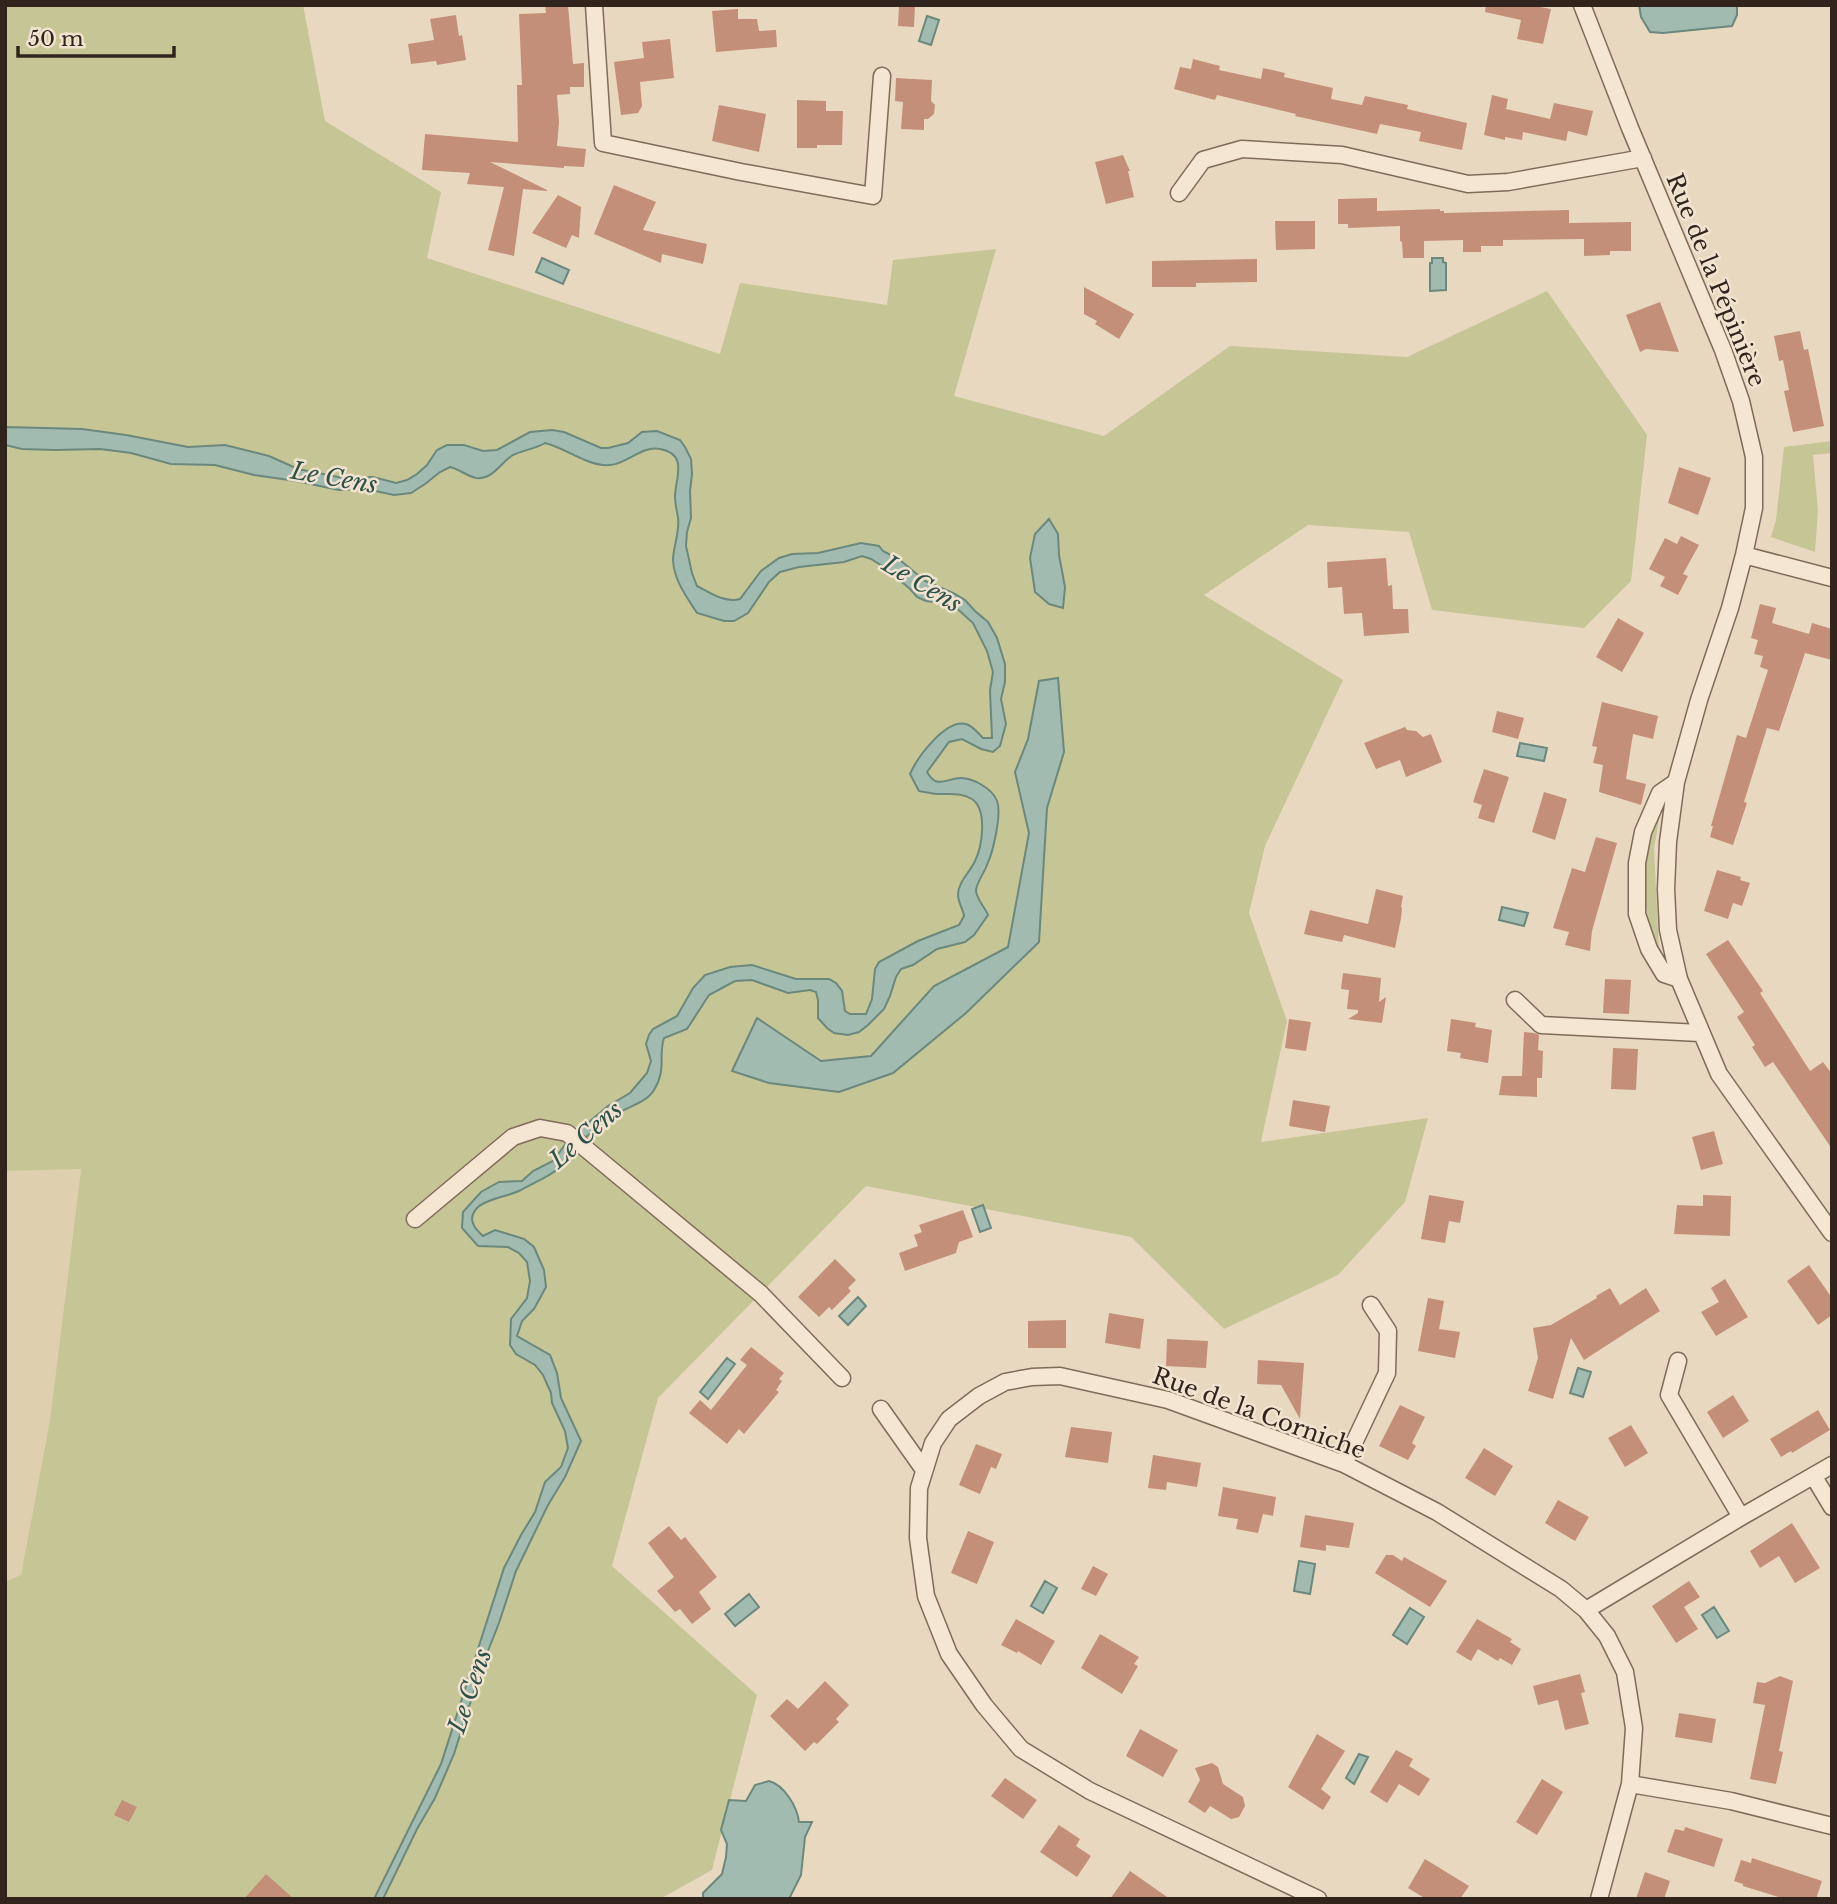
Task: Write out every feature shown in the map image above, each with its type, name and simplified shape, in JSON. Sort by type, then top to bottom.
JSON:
[{"type":"street","points":[[594,5],[603,143],[873,197],[882,76]]},
{"type":"street","name":"Rue de la Pépinière","points":[[1582,5],[1723,350],[1741,401],[1754,457],[1754,508],[1744,555],[1675,782],[1668,842],[1668,930],[1679,979],[1718,1074],[1832,1233]]},
{"type":"street","points":[[1179,193],[1203,160],[1242,149],[1342,155],[1468,184],[1508,182],[1643,159]]},
{"type":"street","points":[[1744,555],[1832,578]]},
{"type":"street","name":"Rue de la Pépinière","points":[[1675,782],[1660,793],[1643,832],[1637,863],[1637,914],[1649,949],[1664,974],[1679,979]]},
{"type":"street","points":[[1515,1000],[1541,1025],[1700,1033]]},
{"type":"street","points":[[415,1219],[513,1137],[540,1128],[566,1133],[761,1294],[842,1378]]},
{"type":"street","points":[[1344,1464],[1387,1373],[1388,1331],[1371,1305]]},
{"type":"street","points":[[1678,1361],[1669,1395],[1741,1517]]},
{"type":"street","name":"Rue de la Corniche","points":[[1318,1899],[1090,1791],[1021,1749],[984,1705],[949,1654],[926,1596],[918,1538],[919,1488],[933,1443],[949,1419],[979,1396],[1005,1382],[1060,1376],[1168,1399],[1344,1464],[1437,1512],[1562,1589],[1586,1610],[1607,1636],[1625,1672],[1634,1728],[1630,1784],[1599,1899]]},
{"type":"street","points":[[881,1409],[924,1470]]},
{"type":"street","points":[[1586,1610],[1832,1465]]},
{"type":"street","points":[[1814,1477],[1832,1507]]},
{"type":"street","points":[[1630,1784],[1731,1801],[1832,1826]]},
{"type":"shaded area","points":[[5,5],[303,5],[325,121],[441,192],[427,258],[720,354],[740,283],[887,305],[893,260],[996,249],[954,396],[1104,436],[1230,346],[1407,357],[1547,291],[1647,435],[1631,581],[1584,628],[1432,610],[1409,532],[1308,525],[1204,595],[1343,680],[1265,846],[1249,913],[1287,1021],[1261,1142],[1428,1118],[1405,1202],[1338,1275],[1224,1329],[1131,1237],[866,1186],[658,1398],[612,1566],[757,1695],[712,1870],[660,1899],[5,1899],[5,1582],[21,1575],[50,1420],[81,1169],[5,1171]]},
{"type":"shaded area","points":[[1832,441],[1832,453],[1813,455],[1818,511],[1815,552],[1771,537],[1776,520],[1784,447]]},
{"type":"shaded area","points":[[1660,815],[1654,848],[1659,951],[1650,926],[1644,882],[1646,853]]},
{"type":"shaded area","points":[[81,1168],[50,1420],[21,1576],[5,1582],[5,1171]]},
{"type":"water","points":[[1639,5],[1737,5],[1737,15],[1732,26],[1650,32],[1641,17]]},
{"type":"water","points":[[927,16],[939,20],[931,45],[919,41]]},
{"type":"water","points":[[542,258],[569,270],[563,284],[536,272]]},
{"type":"water","points":[[1432,258],[1443,258],[1446,263],[1446,290],[1430,291]]},
{"type":"water","name":"Le Cens","points":[[5,427],[82,429],[188,447],[225,445],[269,456],[298,469],[343,478],[373,477],[396,483],[417,474],[437,450],[447,445],[464,445],[483,451],[497,450],[530,432],[552,430],[564,432],[601,448],[608,448],[628,443],[642,432],[657,431],[680,440],[691,459],[691,518],[686,546],[697,586],[723,598],[740,599],[761,571],[779,558],[861,543],[879,546],[925,581],[965,600],[988,622],[997,638],[1005,664],[1001,699],[1006,724],[1000,746],[993,752],[962,739],[949,742],[927,772],[938,782],[966,778],[977,782],[987,788],[997,801],[998,824],[994,842],[976,890],[977,897],[988,915],[974,935],[965,942],[937,949],[913,965],[901,969],[884,1009],[859,1032],[848,1035],[834,1033],[818,1018],[816,992],[810,990],[788,993],[752,980],[735,981],[709,995],[687,1029],[664,1038],[660,1076],[651,1094],[596,1128],[551,1174],[516,1192],[486,1202],[474,1212],[473,1223],[483,1236],[495,1230],[524,1239],[534,1247],[544,1270],[546,1287],[534,1309],[522,1321],[517,1336],[550,1355],[557,1373],[561,1398],[581,1441],[516,1571],[454,1754],[435,1798],[383,1899],[374,1899],[441,1764],[504,1568],[535,1512],[545,1482],[561,1467],[568,1448],[565,1431],[543,1375],[535,1365],[516,1354],[510,1345],[511,1319],[527,1298],[530,1281],[527,1262],[519,1253],[508,1247],[478,1246],[462,1228],[463,1212],[481,1192],[499,1182],[522,1181],[533,1171],[553,1161],[570,1138],[608,1106],[630,1093],[647,1073],[651,1061],[646,1044],[649,1035],[653,1029],[677,1016],[693,988],[705,975],[730,967],[752,965],[796,979],[829,979],[842,991],[845,1011],[850,1014],[866,1014],[872,999],[875,969],[879,962],[918,941],[959,925],[964,916],[958,898],[959,890],[980,847],[980,811],[972,799],[964,796],[919,791],[910,774],[925,750],[949,727],[966,724],[983,738],[992,738],[990,690],[993,672],[987,651],[973,623],[952,604],[926,601],[917,597],[887,569],[862,556],[844,562],[780,572],[769,582],[748,613],[734,621],[724,621],[697,613],[674,568],[673,555],[678,523],[675,497],[677,462],[675,456],[660,449],[653,448],[616,464],[602,465],[545,443],[513,455],[482,478],[450,467],[411,493],[394,495],[366,489],[339,490],[215,465],[171,464],[131,453],[100,449],[22,449],[5,445]]},
{"type":"water","points":[[1049,519],[1058,534],[1065,587],[1063,608],[1049,604],[1035,592],[1030,558],[1035,534]]},
{"type":"water","points":[[1058,678],[1064,752],[1047,808],[1039,942],[966,1013],[893,1073],[839,1092],[769,1083],[732,1071],[757,1018],[821,1061],[871,1056],[934,986],[1008,947],[1029,833],[1015,772],[1028,739],[1039,681]]},
{"type":"water","points":[[1520,743],[1547,748],[1544,761],[1517,756]]},
{"type":"water","points":[[1502,907],[1528,913],[1524,926],[1499,920]]},
{"type":"water","points":[[983,1205],[991,1228],[980,1232],[972,1209]]},
{"type":"water","points":[[858,1297],[866,1306],[848,1325],[839,1316]]},
{"type":"water","points":[[727,1358],[735,1364],[708,1399],[700,1392]]},
{"type":"water","points":[[1578,1368],[1591,1372],[1583,1397],[1570,1393]]},
{"type":"water","points":[[1299,1561],[1315,1564],[1310,1594],[1294,1591]]},
{"type":"water","points":[[1045,1581],[1057,1588],[1043,1613],[1031,1606]]},
{"type":"water","points":[[749,1594],[759,1607],[735,1626],[725,1614]]},
{"type":"water","points":[[1714,1607],[1729,1631],[1717,1638],[1702,1615]]},
{"type":"water","points":[[1410,1608],[1424,1617],[1407,1644],[1393,1635]]},
{"type":"water","points":[[1359,1754],[1368,1757],[1354,1784],[1346,1778]]},
{"type":"water","points":[[769,1781],[780,1787],[789,1797],[799,1822],[812,1822],[805,1837],[801,1875],[789,1899],[703,1899],[703,1893],[722,1874],[727,1844],[721,1830],[729,1800],[746,1801],[755,1785]]},
{"type":"building","points":[[545,5],[568,5],[573,64],[584,63],[584,87],[570,87],[570,94],[557,95],[557,146],[586,149],[584,167],[490,162],[547,190],[523,189],[514,256],[488,250],[504,187],[467,184],[470,173],[422,170],[425,134],[518,142],[517,85],[522,85],[519,14],[546,13]]},
{"type":"building","points":[[899,5],[915,5],[914,27],[898,26]]},
{"type":"building","points":[[1486,5],[1530,5],[1551,9],[1543,44],[1517,39],[1521,20],[1485,12]]},
{"type":"building","points":[[738,9],[738,19],[757,19],[759,31],[776,30],[777,47],[716,52],[712,11]]},
{"type":"building","points":[[456,15],[466,60],[437,65],[436,61],[411,64],[408,44],[434,40],[430,19]]},
{"type":"building","points":[[670,39],[674,78],[640,82],[642,106],[638,113],[621,115],[614,62],[644,58],[642,42]]},
{"type":"building","points":[[1193,59],[1220,66],[1219,70],[1261,79],[1263,68],[1285,73],[1284,77],[1333,88],[1331,99],[1362,105],[1365,96],[1408,105],[1407,109],[1467,123],[1462,150],[1419,141],[1421,132],[1380,124],[1377,134],[1217,95],[1215,100],[1174,89],[1180,67],[1191,69]]},
{"type":"building","points":[[896,78],[932,80],[931,101],[935,105],[934,114],[924,119],[924,130],[901,129],[903,102],[895,101]]},
{"type":"building","points":[[1492,95],[1508,99],[1506,109],[1550,119],[1554,103],[1593,111],[1587,136],[1568,131],[1566,141],[1523,132],[1522,140],[1505,137],[1505,140],[1484,135]]},
{"type":"building","points":[[797,100],[826,101],[826,111],[843,111],[842,145],[797,148]]},
{"type":"building","points":[[719,105],[766,114],[759,152],[712,141]]},
{"type":"building","points":[[1123,155],[1130,171],[1134,197],[1106,204],[1095,162]]},
{"type":"building","points":[[614,185],[656,202],[643,230],[707,244],[703,264],[662,254],[661,263],[594,234]]},
{"type":"building","points":[[558,195],[581,207],[579,238],[572,235],[566,248],[532,233]]},
{"type":"building","points":[[1377,198],[1377,211],[1440,209],[1444,213],[1569,210],[1569,223],[1631,222],[1631,251],[1610,251],[1610,255],[1584,256],[1584,239],[1503,240],[1503,246],[1481,246],[1481,252],[1463,252],[1463,240],[1424,241],[1424,258],[1403,258],[1400,226],[1348,228],[1348,224],[1338,224],[1338,199]]},
{"type":"building","points":[[1275,221],[1315,221],[1315,249],[1276,250]]},
{"type":"building","points":[[1257,259],[1257,282],[1152,287],[1152,261]]},
{"type":"building","points":[[1084,287],[1134,314],[1119,339],[1084,314]]},
{"type":"building","points":[[1660,302],[1679,352],[1646,349],[1640,352],[1626,315]]},
{"type":"building","points":[[1800,331],[1804,350],[1808,349],[1824,426],[1793,432],[1784,391],[1789,390],[1783,360],[1779,361],[1774,336]]},
{"type":"building","points":[[1679,467],[1711,478],[1698,515],[1668,503]]},
{"type":"building","points":[[1681,536],[1699,545],[1683,574],[1688,576],[1678,595],[1660,586],[1665,577],[1649,569],[1665,538],[1677,544]]},
{"type":"building","points":[[1386,558],[1388,586],[1392,585],[1393,609],[1408,609],[1409,633],[1364,636],[1362,613],[1344,614],[1342,587],[1328,588],[1327,562]]},
{"type":"building","points":[[1760,604],[1776,608],[1772,623],[1809,634],[1812,623],[1832,629],[1832,660],[1805,653],[1779,731],[1767,728],[1733,845],[1710,837],[1711,826],[1737,735],[1746,738],[1768,670],[1760,667],[1763,656],[1754,654],[1758,640],[1751,638]]},
{"type":"building","points":[[1618,618],[1644,633],[1622,672],[1596,657]]},
{"type":"building","points":[[1602,702],[1658,716],[1653,739],[1633,734],[1626,779],[1646,784],[1641,805],[1599,792],[1603,765],[1593,763],[1597,747],[1592,746]]},
{"type":"building","points":[[1497,711],[1524,718],[1518,739],[1492,732]]},
{"type":"building","points":[[1405,727],[1423,737],[1431,734],[1442,762],[1406,777],[1400,760],[1376,769],[1364,743]]},
{"type":"building","points":[[1484,769],[1509,777],[1494,823],[1478,818],[1482,805],[1473,802]]},
{"type":"building","points":[[1544,792],[1567,799],[1555,840],[1532,832]]},
{"type":"building","points":[[1596,837],[1617,843],[1592,931],[1590,951],[1565,945],[1569,932],[1553,928],[1572,868],[1585,872]]},
{"type":"building","points":[[1717,870],[1741,877],[1740,880],[1750,883],[1742,906],[1733,903],[1728,919],[1704,911]]},
{"type":"building","points":[[1376,889],[1403,896],[1395,948],[1344,935],[1342,942],[1304,934],[1310,910],[1368,924]]},
{"type":"building","points":[[1728,940],[1763,991],[1760,993],[1810,1071],[1823,1062],[1832,1074],[1832,1149],[1773,1062],[1765,1067],[1737,1017],[1744,1012],[1706,954]]},
{"type":"building","points":[[1343,973],[1381,978],[1379,1002],[1386,997],[1382,1023],[1348,1019],[1358,1013],[1358,1010],[1347,1009],[1349,990],[1341,989]]},
{"type":"building","points":[[1605,979],[1631,980],[1629,1014],[1603,1013]]},
{"type":"building","points":[[1289,1019],[1311,1022],[1306,1051],[1285,1048]]},
{"type":"building","points":[[1451,1019],[1476,1023],[1475,1027],[1492,1030],[1488,1063],[1460,1058],[1461,1053],[1447,1051]]},
{"type":"building","points":[[1524,1032],[1539,1035],[1538,1050],[1543,1051],[1542,1078],[1537,1078],[1537,1097],[1499,1095],[1502,1076],[1522,1076]]},
{"type":"building","points":[[1613,1048],[1638,1049],[1636,1090],[1611,1089]]},
{"type":"building","points":[[1293,1100],[1330,1106],[1325,1132],[1289,1126]]},
{"type":"building","points":[[1714,1131],[1723,1164],[1701,1170],[1692,1137]]},
{"type":"building","points":[[1429,1195],[1464,1201],[1460,1223],[1449,1221],[1445,1243],[1421,1239]]},
{"type":"building","points":[[1703,1195],[1731,1196],[1730,1236],[1674,1234],[1677,1205],[1703,1206]]},
{"type":"building","points":[[963,1210],[973,1237],[959,1242],[956,1253],[905,1271],[899,1253],[918,1246],[914,1235],[922,1232],[919,1225]]},
{"type":"building","points":[[835,1259],[856,1280],[848,1288],[851,1291],[832,1310],[829,1307],[819,1317],[798,1297]]},
{"type":"building","points":[[1809,1265],[1832,1298],[1832,1315],[1818,1325],[1787,1281]]},
{"type":"building","points":[[1725,1279],[1748,1317],[1716,1336],[1701,1312],[1719,1302],[1711,1288]]},
{"type":"building","points":[[1610,1288],[1620,1305],[1646,1288],[1660,1311],[1584,1360],[1571,1338],[1553,1399],[1528,1391],[1538,1358],[1533,1328],[1551,1325]]},
{"type":"building","points":[[1428,1298],[1444,1301],[1439,1329],[1460,1332],[1455,1358],[1418,1351]]},
{"type":"building","points":[[1109,1313],[1144,1319],[1140,1349],[1105,1343]]},
{"type":"building","points":[[1066,1320],[1066,1348],[1028,1348],[1028,1321]]},
{"type":"building","points":[[1167,1339],[1208,1341],[1206,1368],[1166,1366]]},
{"type":"building","points":[[751,1347],[784,1373],[776,1390],[779,1392],[744,1434],[739,1429],[727,1444],[689,1413],[700,1400],[711,1410],[747,1365],[740,1360]]},
{"type":"building","points":[[1258,1360],[1304,1363],[1300,1419],[1281,1385],[1257,1384]]},
{"type":"building","points":[[1733,1395],[1749,1421],[1723,1438],[1707,1412]]},
{"type":"building","points":[[1400,1405],[1425,1417],[1412,1443],[1416,1446],[1408,1460],[1379,1446]]},
{"type":"building","points":[[1818,1410],[1830,1430],[1781,1457],[1770,1439]]},
{"type":"building","points":[[1631,1425],[1648,1453],[1625,1467],[1608,1438]]},
{"type":"building","points":[[1071,1427],[1112,1432],[1108,1463],[1065,1457]]},
{"type":"building","points":[[976,1444],[1002,1454],[996,1469],[991,1467],[980,1494],[959,1485]]},
{"type":"building","points":[[1484,1448],[1513,1466],[1495,1496],[1465,1478]]},
{"type":"building","points":[[1153,1455],[1201,1463],[1197,1487],[1167,1482],[1166,1490],[1148,1488]]},
{"type":"building","points":[[1223,1487],[1276,1497],[1273,1516],[1263,1514],[1258,1533],[1236,1529],[1238,1519],[1218,1516]]},
{"type":"building","points":[[1558,1500],[1589,1517],[1575,1541],[1545,1523]]},
{"type":"building","points":[[1305,1515],[1354,1523],[1349,1548],[1326,1545],[1326,1551],[1300,1547]]},
{"type":"building","points":[[1792,1523],[1820,1568],[1795,1583],[1779,1556],[1760,1568],[1750,1551]]},
{"type":"building","points":[[669,1526],[681,1540],[685,1537],[717,1577],[699,1592],[711,1609],[692,1624],[680,1609],[675,1612],[657,1591],[674,1577],[648,1543]]},
{"type":"building","points":[[968,1531],[994,1542],[977,1584],[951,1573]]},
{"type":"building","points":[[1386,1555],[1393,1555],[1402,1561],[1404,1557],[1447,1581],[1430,1607],[1375,1573]]},
{"type":"building","points":[[1093,1566],[1108,1574],[1096,1596],[1081,1589]]},
{"type":"building","points":[[1689,1581],[1700,1597],[1684,1607],[1698,1629],[1676,1643],[1652,1606]]},
{"type":"building","points":[[1016,1619],[1055,1641],[1041,1665],[1018,1651],[1017,1653],[1001,1645]]},
{"type":"building","points":[[1477,1619],[1512,1639],[1510,1642],[1521,1649],[1512,1665],[1500,1658],[1498,1661],[1478,1649],[1471,1661],[1456,1652]]},
{"type":"building","points":[[1100,1634],[1139,1657],[1134,1664],[1138,1666],[1122,1694],[1081,1668]]},
{"type":"building","points":[[1580,1674],[1585,1692],[1581,1693],[1589,1724],[1565,1730],[1558,1700],[1538,1705],[1533,1686]]},
{"type":"building","points":[[1780,1676],[1793,1681],[1779,1751],[1783,1752],[1776,1784],[1750,1779],[1765,1705],[1753,1703],[1757,1682],[1765,1683]]},
{"type":"building","points":[[825,1681],[849,1705],[836,1719],[839,1722],[817,1744],[814,1742],[805,1751],[770,1716],[787,1699],[798,1709]]},
{"type":"building","points":[[1679,1713],[1716,1719],[1712,1743],[1675,1737]]},
{"type":"building","points":[[1140,1729],[1178,1750],[1163,1777],[1126,1756]]},
{"type":"building","points":[[1317,1734],[1345,1751],[1321,1789],[1331,1797],[1323,1810],[1288,1787]]},
{"type":"building","points":[[1396,1750],[1413,1759],[1409,1766],[1430,1779],[1419,1796],[1399,1784],[1387,1803],[1370,1792]]},
{"type":"building","points":[[1212,1763],[1218,1767],[1223,1784],[1243,1797],[1245,1806],[1239,1817],[1231,1819],[1210,1806],[1205,1813],[1188,1802],[1200,1780],[1195,1768]]},
{"type":"building","points":[[1005,1778],[1037,1800],[1023,1819],[991,1796]]},
{"type":"building","points":[[1542,1779],[1563,1792],[1537,1835],[1516,1822]]},
{"type":"building","points":[[122,1800],[137,1807],[129,1822],[114,1815]]},
{"type":"building","points":[[1059,1825],[1080,1839],[1076,1846],[1091,1856],[1077,1877],[1040,1852]]},
{"type":"building","points":[[1685,1827],[1723,1839],[1714,1867],[1667,1852],[1675,1829],[1684,1831]]},
{"type":"building","points":[[1752,1858],[1822,1881],[1816,1899],[1785,1899],[1734,1881],[1741,1860],[1751,1863]]},
{"type":"building","points":[[1425,1859],[1469,1886],[1460,1899],[1426,1899],[1408,1888]]},
{"type":"building","points":[[1130,1871],[1170,1899],[1110,1899]]},
{"type":"building","points":[[1645,1872],[1670,1881],[1664,1899],[1636,1899]]},
{"type":"building","points":[[266,1874],[294,1899],[244,1899]]}]
